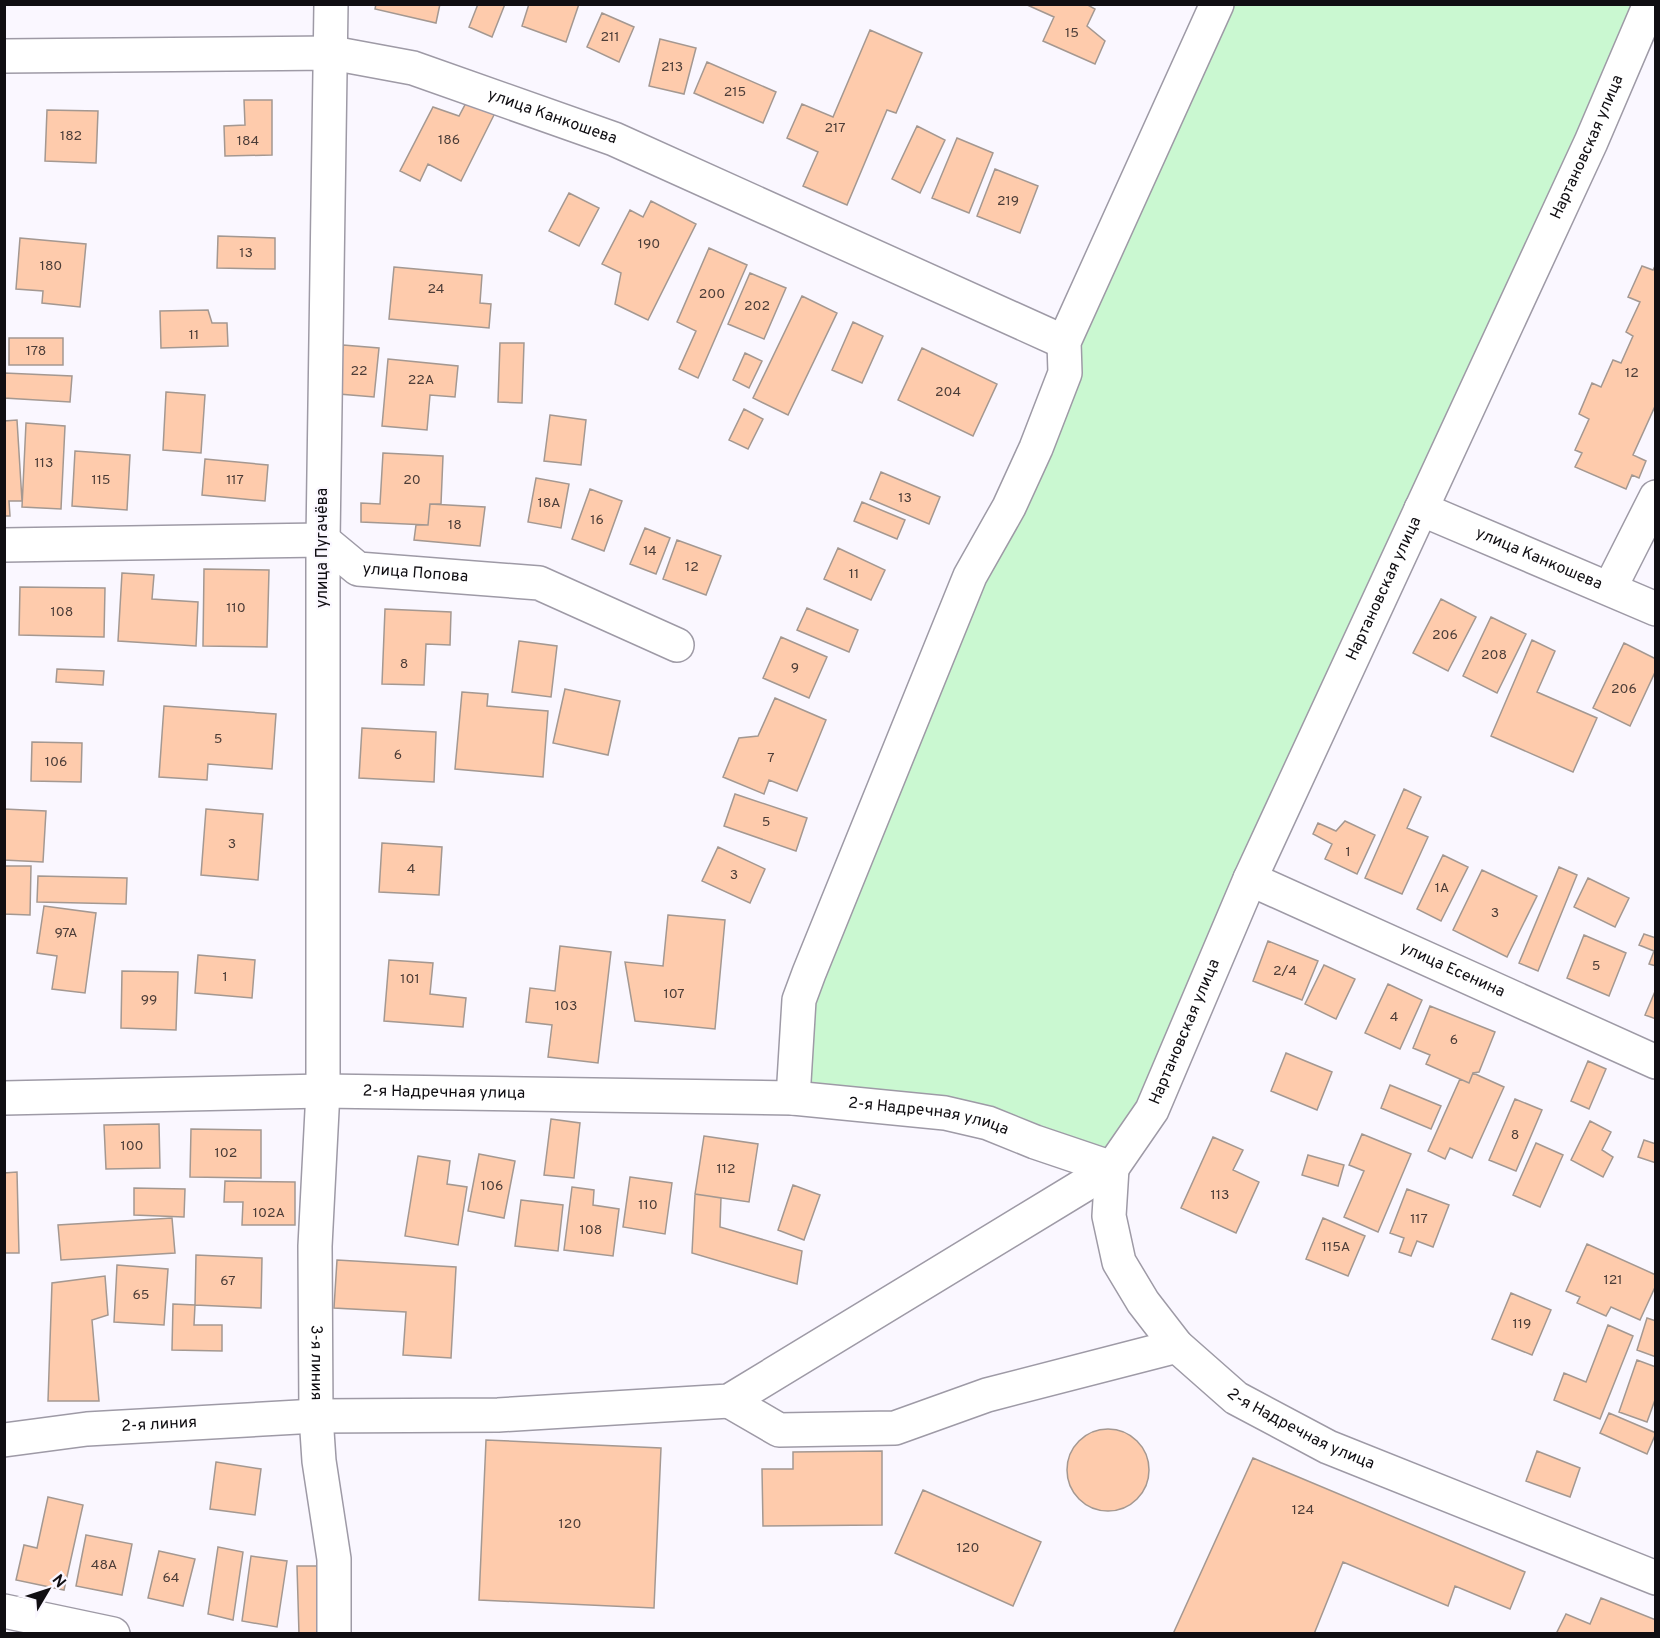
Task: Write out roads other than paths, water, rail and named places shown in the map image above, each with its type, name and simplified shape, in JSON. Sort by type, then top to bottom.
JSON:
[{"type":"street","name":"улица Пугачёва","points":[[323,1091],[322,540],[332,53],[331,4]]},
{"type":"street","points":[[793,1098],[799,1000],[970,576],[1009,507],[1036,448],[1065,373],[1064,342],[1217,4]]},
{"type":"street","name":"Нартановская улица","points":[[1112,1168],[1152,1110],[1250,879],[1591,142],[1650,4]]},
{"type":"street","name":"улица Канкошева","points":[[4,56],[332,53],[413,68],[614,139],[1064,342]]},
{"type":"street","points":[[1610,588],[1656,497]]},
{"type":"street","name":"улица Канкошева","points":[[1420,509],[1656,609]]},
{"type":"street","points":[[4,545],[322,540]]},
{"type":"street","name":"улица Попова","points":[[322,540],[358,569],[538,583],[677,645]]},
{"type":"street","name":"улица Есенина","points":[[1250,879],[1656,1062]]},
{"type":"street","name":"2-я Надречная улица","points":[[4,1098],[323,1091],[793,1098],[945,1113],[988,1123],[1035,1142],[1112,1168],[1109,1216],[1119,1262],[1143,1302],[1177,1346],[1236,1398],[1298,1432],[1656,1578]]},
{"type":"street","name":"3-я линия","points":[[323,1091],[315,1246],[316,1416],[319,1461],[334,1559],[334,1634]]},
{"type":"street","points":[[1112,1168],[729,1401],[779,1430],[895,1428],[987,1395],[1177,1346]]},
{"type":"street","name":"2-я линия","points":[[4,1440],[87,1429],[316,1416],[498,1415],[729,1401]]},
{"type":"street","points":[[4,1611],[113,1634]]}]
